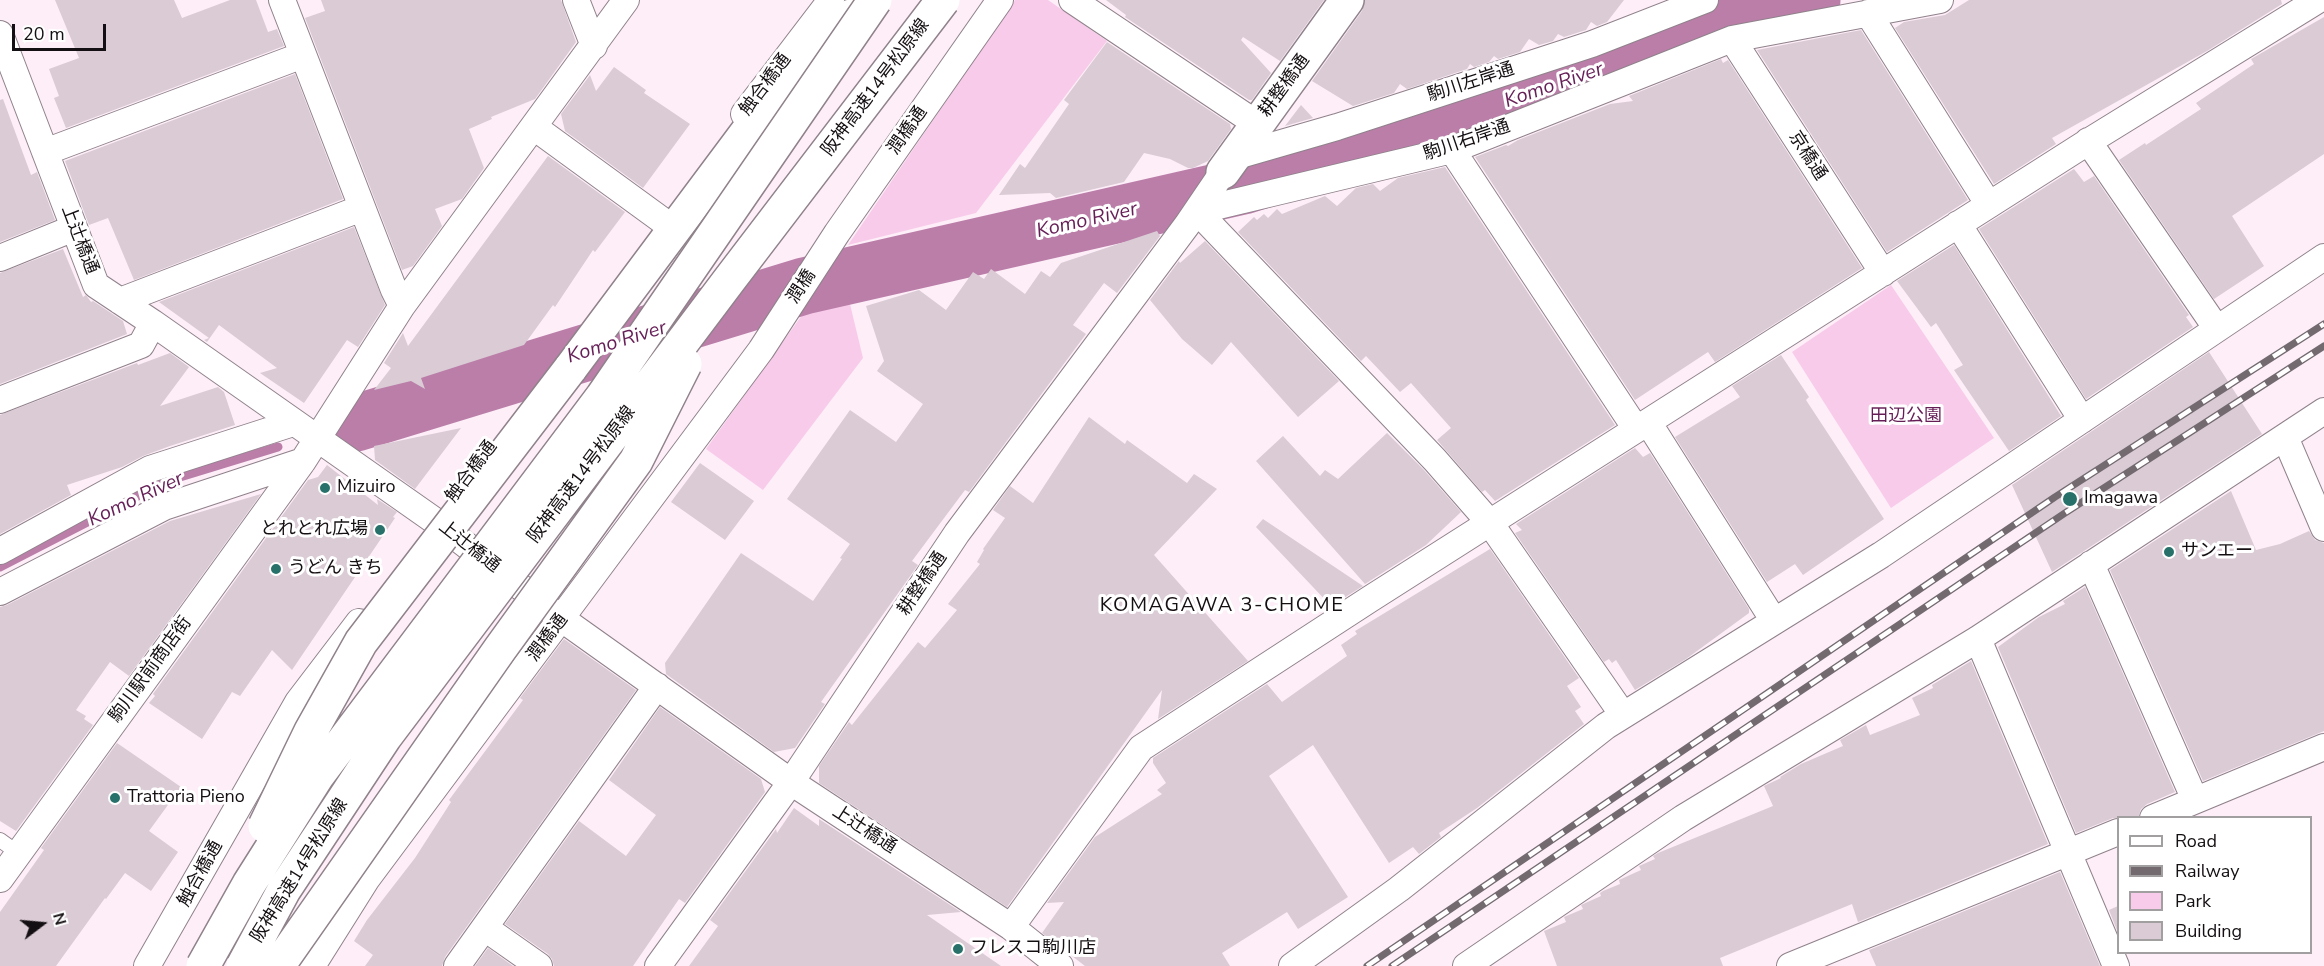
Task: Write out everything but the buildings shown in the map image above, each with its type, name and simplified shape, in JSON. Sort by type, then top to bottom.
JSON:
[{"type":"main road","points":[[193,966],[205,948],[311,731],[361,642],[570,369],[750,128],[865,0]]},
{"type":"main road","name":"阪神高速14号松原線","points":[[203,966],[249,884],[318,775],[602,397],[875,0]]},
{"type":"main road","name":"阪神高速14号松原線","points":[[243,966],[284,890],[385,737],[943,0]]},
{"type":"main road","name":"耕整橋通","points":[[1228,164],[1347,0]]},
{"type":"main road","points":[[278,966],[500,649],[636,460],[730,279]]},
{"type":"street","points":[[282,0],[402,306]]},
{"type":"street","points":[[576,0],[594,46]]},
{"type":"street","name":"駒川駅前商店街","points":[[0,879],[9,846],[303,462],[402,306],[627,0]]},
{"type":"street","name":"触合橋通","points":[[147,966],[298,702],[831,0]]},
{"type":"street","name":"潤橋通","points":[[817,263],[999,0]]},
{"type":"street","points":[[1072,0],[1257,124]]},
{"type":"street","name":"駒川左岸通","points":[[1228,164],[1592,44],[1705,0]]},
{"type":"street","name":"駒川右岸通","points":[[1198,210],[1452,150],[1732,39],[1940,0]]},
{"type":"street","points":[[1011,927],[1141,748],[2088,141],[2318,0]]},
{"type":"street","points":[[1868,13],[1989,205]]},
{"type":"street","name":"上辻橋通","points":[[0,34],[96,285],[435,521],[562,619],[791,782],[1011,927],[1060,966]]},
{"type":"street","name":"京橋通","points":[[1732,39],[1883,273]]},
{"type":"street","points":[[45,152],[303,55]]},
{"type":"street","points":[[534,127],[663,221]]},
{"type":"street","points":[[2088,141],[2217,329]]},
{"type":"street","points":[[1452,150],[1774,621]]},
{"type":"street","name":"耕整橋通","points":[[658,966],[791,782],[957,533],[1198,210],[1228,164]]},
{"type":"street","points":[[120,301],[362,208]]},
{"type":"street","points":[[1198,210],[1435,460],[1490,523],[1623,715]]},
{"type":"street","points":[[1958,224],[2082,420]]},
{"type":"street","points":[[0,258],[74,228]]},
{"type":"street","points":[[1292,966],[1399,890],[1606,726],[1881,555],[2324,257]]},
{"type":"street","name":"潤橋","points":[[787,310],[817,263]]},
{"type":"street","name":"潤橋通","points":[[312,966],[366,880],[761,350],[787,310]]},
{"type":"street","points":[[0,400],[141,345],[153,323]]},
{"type":"street","points":[[1466,966],[1683,818],[1978,639],[2324,411]]},
{"type":"street","points":[[0,551],[150,469],[293,423]]},
{"type":"street","points":[[2285,437],[2324,528]]},
{"type":"street","points":[[0,592],[164,507],[303,462]]},
{"type":"street","points":[[2091,564],[2195,800]]},
{"type":"street","points":[[1978,639],[2070,852],[2116,966]]},
{"type":"street","points":[[457,966],[657,686]]},
{"type":"street","points":[[2158,816],[2324,747]]},
{"type":"street","points":[[1802,964],[2117,832]]},
{"type":"street","points":[[485,928],[539,966]]},
{"type":"green space","points":[[1015,0],[1048,0],[1107,41],[976,213],[848,245]]},
{"type":"green space","name":"田辺公園","points":[[1891,285],[1994,438],[1891,508],[1792,352]]},
{"type":"green space","points":[[849,300],[863,358],[763,490],[706,449],[805,311]]},
{"type":"waterway","name":"Komo River","points":[[356,423],[804,286],[1243,186],[1588,77],[1721,16],[1812,0]]},
{"type":"waterway","name":"Komo River","points":[[0,567],[167,481],[278,447]]},
{"type":"railway","points":[[1367,966],[2055,497],[2324,324]]},
{"type":"railway","points":[[1392,966],[2065,513],[2324,346]]},
{"type":"place","name":"Mizuiro","points":[[325,488]]},
{"type":"place","name":"Imagawa","points":[[2070,499]]},
{"type":"place","name":"とれとれ広場","points":[[380,530]]},
{"type":"place","name":"サンエー","points":[[2169,552]]},
{"type":"place","name":"うどん きち","points":[[276,569]]},
{"type":"place","name":"Trattoria Pieno","points":[[115,798]]},
{"type":"place","name":"フレスコ駒川店","points":[[958,949]]},
{"type":"district","name":"KOMAGAWA 3-CHOME","points":[[1222,606]]}]
